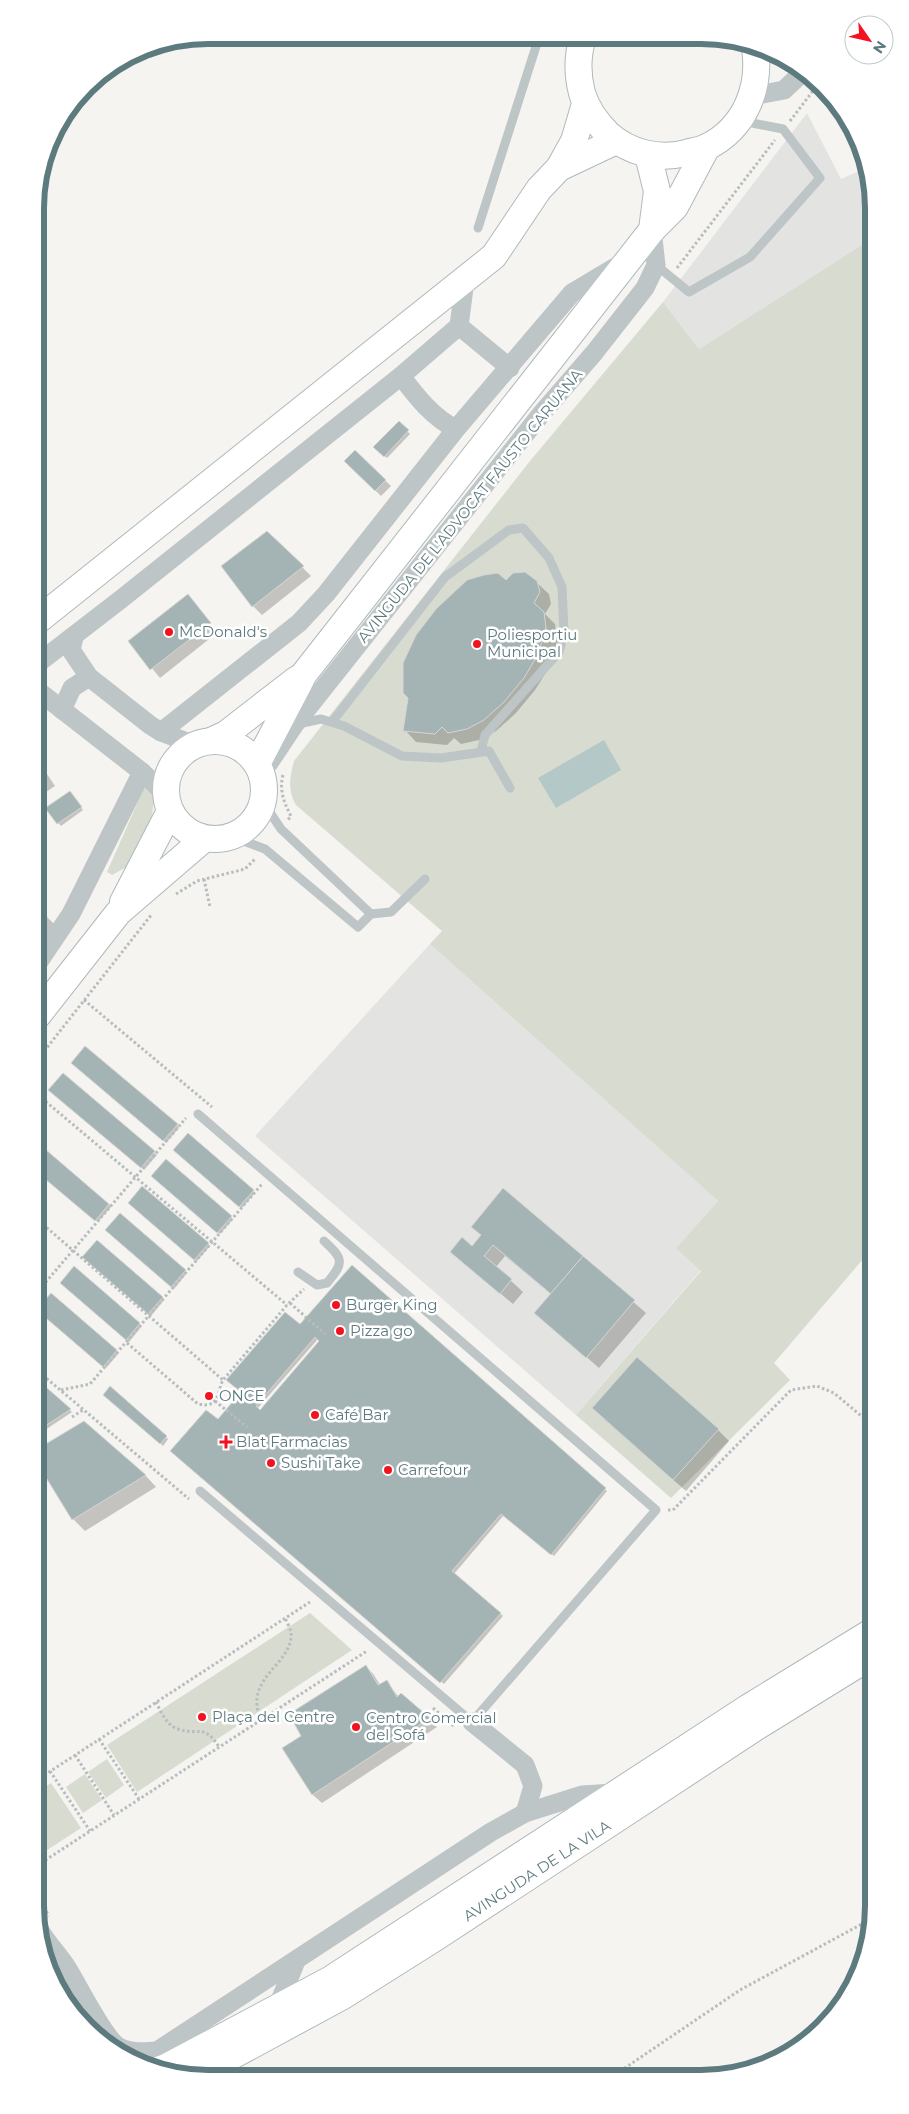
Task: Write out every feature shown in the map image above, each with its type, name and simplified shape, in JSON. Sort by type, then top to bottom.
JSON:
[{"type":"street","points":[[581,44],[578,78],[585,104],[597,124],[616,141],[632,149],[648,155],[671,157],[707,147],[727,134],[739,120],[752,96],[759,54]]},
{"type":"street","points":[[752,96],[784,90],[798,76]]},
{"type":"street","points":[[44,615],[494,256],[539,189],[559,168],[574,141],[585,104]]},
{"type":"street","points":[[559,168],[616,141]]},
{"type":"street","name":"AVINGUDA DE L'ADVOCAT FAUSTO CARUANA","points":[[260,770],[304,674],[652,230],[675,207],[707,147]]},
{"type":"street","name":"AVINGUDA DE L'ADVOCAT FAUSTO CARUANA","points":[[260,770],[542,413],[594,353],[645,288],[656,265],[652,230],[657,191],[648,155]]},
{"type":"street","points":[[161,732],[299,622],[326,594],[456,429],[572,293],[630,259]]},
{"type":"street","points":[[44,659],[402,376],[459,326],[465,280]]},
{"type":"street","points":[[459,326],[510,368]]},
{"type":"street","points":[[402,376],[410,388],[442,422],[456,429]]},
{"type":"street","points":[[44,696],[142,772],[167,803],[184,829],[204,839],[233,837],[252,823],[263,802],[260,770],[239,746],[204,743],[161,732],[89,677],[70,650],[74,637]]},
{"type":"street","name":"AVINGUDA DE L'ADVOCAT FAUSTO CARUANA","points":[[204,743],[226,734],[304,674]]},
{"type":"street","points":[[62,710],[72,688],[89,677]]},
{"type":"street","points":[[118,913],[167,803],[168,772],[181,754],[204,743]]},
{"type":"street","points":[[44,954],[71,914],[142,772]]},
{"type":"street","points":[[44,1007],[118,913],[204,839]]},
{"type":"street","name":"AVINGUDA DE LA VILA","points":[[169,2065],[331,1979],[748,1708],[865,1636]]},
{"type":"street","name":"AVINGUDA DE LA VILA","points":[[206,2070],[342,1996],[436,1938],[758,1726],[865,1660]]},
{"type":"street","points":[[466,1727],[525,1766],[533,1786],[525,1813]]},
{"type":"street","name":"AVINGUDA DE LA VILA","points":[[130,2050],[140,2053],[162,2048],[492,1832],[525,1813],[582,1795],[618,1793]]},
{"type":"street","points":[[48,1943],[57,1971]]},
{"type":"street","name":"AVINGUDA DE LA VILA","points":[[51,1948],[65,1964],[107,2035]]},
{"type":"street","points":[[277,2008],[296,1961]]},
{"type":"lane","points":[[478,228],[537,44]]},
{"type":"lane","points":[[656,265],[689,292],[750,257],[820,178],[783,130],[739,120]]},
{"type":"lane","points":[[332,722],[445,578],[509,530],[523,528],[550,558],[562,587],[564,633],[559,652],[485,735],[481,751]]},
{"type":"lane","points":[[315,700],[321,719]]},
{"type":"lane","points":[[295,724],[321,719],[332,722],[344,726],[402,756],[440,758],[489,751],[510,788]]},
{"type":"lane","points":[[263,802],[281,829],[371,914]]},
{"type":"lane","points":[[233,837],[265,849],[358,927],[371,914],[391,912],[424,879]]},
{"type":"lane","points":[[195,1111],[656,1510],[466,1727],[200,1492]]},
{"type":"lane","points":[[298,1272],[317,1285],[327,1283],[339,1268],[340,1260],[335,1251],[324,1240]]},
{"type":"path","points":[[204,879],[210,907]]},
{"type":"path","points":[[84,1000],[102,1016]]},
{"type":"path","points":[[44,1284],[195,1111],[202,1099]]},
{"type":"path","points":[[44,1100],[212,1243],[325,1334]]},
{"type":"path","points":[[61,1390],[90,1384],[269,1175]]},
{"type":"path","points":[[44,1226],[223,1380]]},
{"type":"path","points":[[127,1343],[198,1404],[202,1406],[215,1402],[220,1394],[223,1380],[289,1304],[311,1282]]},
{"type":"path","points":[[44,1376],[197,1506]]},
{"type":"path","points":[[656,1510],[673,1510],[791,1390],[817,1386],[834,1393],[865,1419]]},
{"type":"path","points":[[215,1402],[247,1427]]},
{"type":"path","points":[[72,1417],[84,1410]]},
{"type":"path","points":[[302,1595],[317,1608]]},
{"type":"path","points":[[44,1775],[310,1602]]},
{"type":"path","points":[[261,1720],[256,1708],[259,1692],[264,1680],[284,1655],[290,1641],[291,1631],[285,1618]]},
{"type":"path","points":[[360,1644],[374,1657]]},
{"type":"path","points":[[44,1860],[367,1650]]},
{"type":"path","points":[[156,1702],[170,1724],[177,1729],[204,1731],[212,1736],[219,1746]]},
{"type":"path","points":[[431,1707],[466,1727]]},
{"type":"path","points":[[99,1739],[139,1799]]},
{"type":"path","points":[[75,1755],[114,1815]]},
{"type":"path","points":[[50,1771],[90,1831]]},
{"type":"path","points":[[622,2070],[740,1990],[864,1923]]},
{"type":"shaded area","points":[[807,113],[841,179],[861,170],[864,187],[865,243],[699,349],[663,302]]},
{"type":"shaded area","points":[[865,243],[865,1257],[774,1363],[790,1380],[671,1498],[576,1415],[701,1271],[676,1248],[718,1201],[430,944],[442,931],[296,805],[290,788],[294,761],[530,461],[663,302],[699,349]]},
{"type":"shaded area","points":[[604,740],[621,770],[556,808],[538,778]]},
{"type":"shaded area","points":[[144,788],[150,791],[154,797],[152,816],[132,864],[112,875],[107,872]]},
{"type":"shaded area","points":[[430,944],[718,1201],[676,1248],[701,1270],[576,1415],[255,1136]]},
{"type":"shaded area","points":[[310,1613],[352,1650],[137,1792],[107,1745]]},
{"type":"shaded area","points":[[107,1759],[124,1785],[106,1798],[88,1772]]},
{"type":"shaded area","points":[[85,1774],[102,1800],[83,1813],[66,1787]]},
{"type":"shaded area","points":[[51,1783],[81,1828],[44,1852],[44,1787]]},
{"type":"building","points":[[399,421],[409,430],[384,457],[373,447]]},
{"type":"building","points":[[355,450],[386,480],[375,491],[344,461]]},
{"type":"building","points":[[267,531],[304,566],[252,607],[221,566]]},
{"type":"building","name":"Poliesportiu Municipal","points":[[525,572],[537,581],[540,592],[534,603],[544,612],[546,628],[538,654],[524,678],[504,702],[484,720],[467,729],[448,733],[442,727],[435,734],[403,731],[408,698],[403,693],[403,663],[416,635],[436,609],[467,580],[498,573],[506,580],[513,573]]},
{"type":"building","name":"McDonald's","points":[[188,594],[211,623],[150,670],[128,641]]},
{"type":"building","points":[[70,791],[82,807],[57,824],[45,808]]},
{"type":"building","points":[[85,1046],[178,1124],[163,1141],[71,1063]]},
{"type":"building","points":[[63,1073],[155,1151],[141,1168],[48,1090]]},
{"type":"building","points":[[188,1133],[254,1190],[239,1207],[173,1150]]},
{"type":"building","points":[[44,1148],[109,1204],[95,1221],[44,1178]]},
{"type":"building","points":[[166,1159],[232,1216],[217,1233],[151,1176]]},
{"type":"building","points":[[142,1186],[209,1243],[194,1260],[128,1203]]},
{"type":"building","points":[[503,1188],[583,1256],[551,1294],[493,1245],[484,1256],[512,1279],[500,1294],[450,1252],[462,1237],[472,1246],[481,1235],[471,1227]]},
{"type":"building","points":[[120,1213],[186,1270],[171,1287],[105,1230]]},
{"type":"building","points":[[97,1240],[163,1297],[148,1314],[82,1257]]},
{"type":"building","points":[[583,1256],[635,1300],[586,1358],[534,1313]]},
{"type":"building","name":"Carrefour","points":[[352,1265],[606,1488],[551,1555],[501,1514],[452,1571],[501,1613],[440,1683],[170,1451],[206,1410],[218,1419],[235,1399],[237,1401],[243,1394],[226,1380],[285,1312],[300,1324]],"holes":[[[315,1337],[319,1341],[260,1410],[256,1406]]]},
{"type":"building","points":[[74,1266],[140,1323],[126,1340],[60,1283]]},
{"type":"building","points":[[51,1293],[117,1350],[103,1367],[44,1316],[44,1301]]},
{"type":"building","points":[[637,1357],[719,1429],[673,1480],[592,1408]]},
{"type":"building","points":[[44,1385],[71,1409],[44,1427]]},
{"type":"building","points":[[110,1386],[167,1436],[160,1444],[103,1395]]},
{"type":"building","points":[[84,1421],[146,1475],[72,1520],[44,1474],[44,1445]]},
{"type":"building","name":"Centro Comercial del Sofá","points":[[366,1665],[378,1685],[387,1680],[397,1697],[401,1693],[430,1718],[312,1795],[282,1748],[301,1736],[289,1714]]},
{"type":"place","name":"McDonald's","points":[[169,632]]},
{"type":"place","name":"Poliesportiu Municipal","points":[[477,644]]},
{"type":"place","name":"Burger King","points":[[336,1305]]},
{"type":"place","name":"Pizza go","points":[[340,1331]]},
{"type":"place","name":"ONCE","points":[[209,1396]]},
{"type":"place","name":"Café Bar","points":[[315,1415]]},
{"type":"place","name":"Blat Farmacias","points":[[226,1442]]},
{"type":"place","name":"Sushi Take","points":[[271,1463]]},
{"type":"place","name":"Carrefour","points":[[388,1470]]},
{"type":"place","name":"Plaça del Centre","points":[[202,1717]]},
{"type":"place","name":"Centro Comercial del Sofá","points":[[356,1727]]}]
